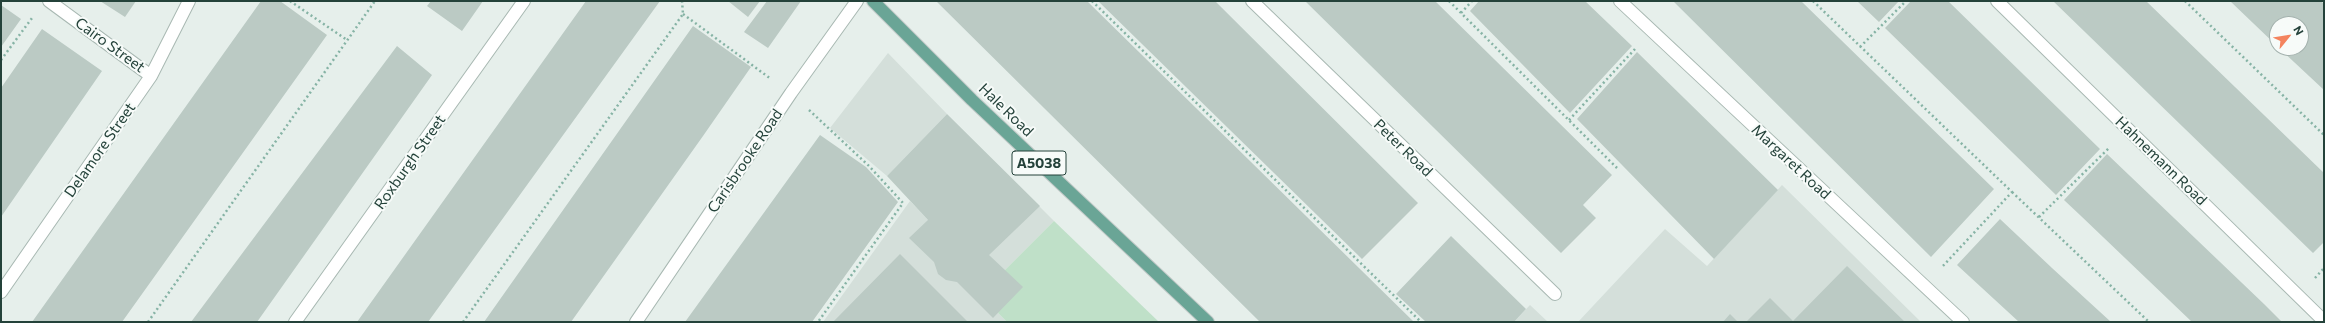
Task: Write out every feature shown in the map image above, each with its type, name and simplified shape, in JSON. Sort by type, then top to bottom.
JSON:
[{"type":"main road","name":"Hale Road","points":[[873,1],[972,100],[1208,322]]},
{"type":"street","name":"Cairo Street","points":[[49,1],[151,76]]},
{"type":"street","name":"Delamore Street","points":[[1,292],[151,76],[189,1]]},
{"type":"street","name":"Roxburgh Street","points":[[296,322],[524,1]]},
{"type":"street","name":"Carisbrooke Road","points":[[636,322],[791,93],[857,1]]},
{"type":"street","name":"Peter Road","points":[[1252,1],[1555,294]]},
{"type":"street","name":"Margaret Road","points":[[1620,1],[1963,322]]},
{"type":"street","name":"Hahnemann Road","points":[[1997,1],[2324,321]]},
{"type":"path","points":[[290,1],[347,40]]},
{"type":"path","points":[[148,322],[375,1]]},
{"type":"path","points":[[463,322],[682,14],[682,1]]},
{"type":"path","points":[[1092,1],[1421,322]]},
{"type":"path","points":[[1449,1],[1617,168]]},
{"type":"path","points":[[1461,13],[1472,1]]},
{"type":"path","points":[[1813,1],[2149,322]]},
{"type":"path","points":[[1860,46],[1906,1]]},
{"type":"path","points":[[2185,1],[2324,135]]},
{"type":"path","points":[[1,60],[35,13]]},
{"type":"path","points":[[682,14],[791,93],[869,166],[903,203],[818,322]]},
{"type":"path","points":[[1569,120],[1652,31]]},
{"type":"path","points":[[2039,217],[2128,129]]},
{"type":"path","points":[[1924,286],[2012,192]]},
{"type":"shaded area","points":[[888,53],[947,114],[887,176],[830,128]]},
{"type":"shaded area","points":[[991,158],[1054,221],[1005,270],[998,313],[1007,322],[823,322],[910,201],[928,220]]},
{"type":"shaded area","points":[[1782,185],[1921,322],[1578,322],[1665,229],[1707,266]]},
{"type":"shaded area","points":[[1530,305],[1548,322],[1514,322]]},
{"type":"green space","points":[[1054,221],[1159,322],[1007,322],[998,313],[1005,270]]},
{"type":"building","points":[[100,1],[136,1],[125,17]]},
{"type":"building","points":[[261,1],[280,1],[327,35],[122,322],[32,322]]},
{"type":"building","points":[[431,1],[483,1],[462,31],[427,6]]},
{"type":"building","points":[[586,1],[660,1],[428,322],[357,322]]},
{"type":"building","points":[[728,1],[760,1],[748,17]]},
{"type":"building","points":[[767,1],[801,1],[768,48],[744,32]]},
{"type":"building","points":[[936,1],[1087,1],[1414,322],[1260,322]]},
{"type":"building","points":[[1098,1],[1215,1],[1418,203],[1362,259]]},
{"type":"building","points":[[1305,1],[1435,1],[1612,175],[1583,205],[1596,218],[1561,253]]},
{"type":"building","points":[[1479,1],[1585,1],[1632,46],[1570,113],[1470,11]]},
{"type":"building","points":[[1673,1],[1801,1],[1994,189],[1931,257]]},
{"type":"building","points":[[1857,1],[1899,1],[1879,22]]},
{"type":"building","points":[[1911,1],[1948,1],[2100,149],[2056,195],[1885,28]]},
{"type":"building","points":[[2053,1],[2146,1],[2324,173],[2324,242],[2313,253]]},
{"type":"building","points":[[2230,1],[2321,1],[2324,4],[2324,90],[2288,56],[2309,56],[2309,16],[2269,16],[2269,38]]},
{"type":"building","points":[[1,5],[21,19],[1,47]]},
{"type":"building","points":[[693,26],[751,67],[703,136],[571,322],[484,322]]},
{"type":"building","points":[[42,29],[102,71],[1,217],[1,88]]},
{"type":"building","points":[[397,46],[432,75],[257,322],[191,322]]},
{"type":"building","points":[[1637,52],[1778,190],[1714,259],[1577,119]]},
{"type":"building","points":[[947,114],[1040,206],[989,255],[1023,287],[993,318],[957,282],[946,280],[938,274],[934,262],[909,238],[928,220],[887,176]]},
{"type":"building","points":[[820,135],[866,167],[898,202],[812,322],[685,322]]},
{"type":"building","points":[[2107,154],[2281,321],[2192,322],[2064,200]]},
{"type":"building","points":[[2000,219],[2111,322],[2019,322],[1957,265]]},
{"type":"building","points":[[1451,236],[1526,309],[1514,322],[1426,322],[1396,294]]},
{"type":"building","points":[[900,254],[968,322],[833,322]]},
{"type":"building","points":[[1847,266],[1905,322],[1746,322],[1770,298],[1793,321]]},
{"type":"building","points":[[1730,314],[1738,322],[1723,322]]}]
